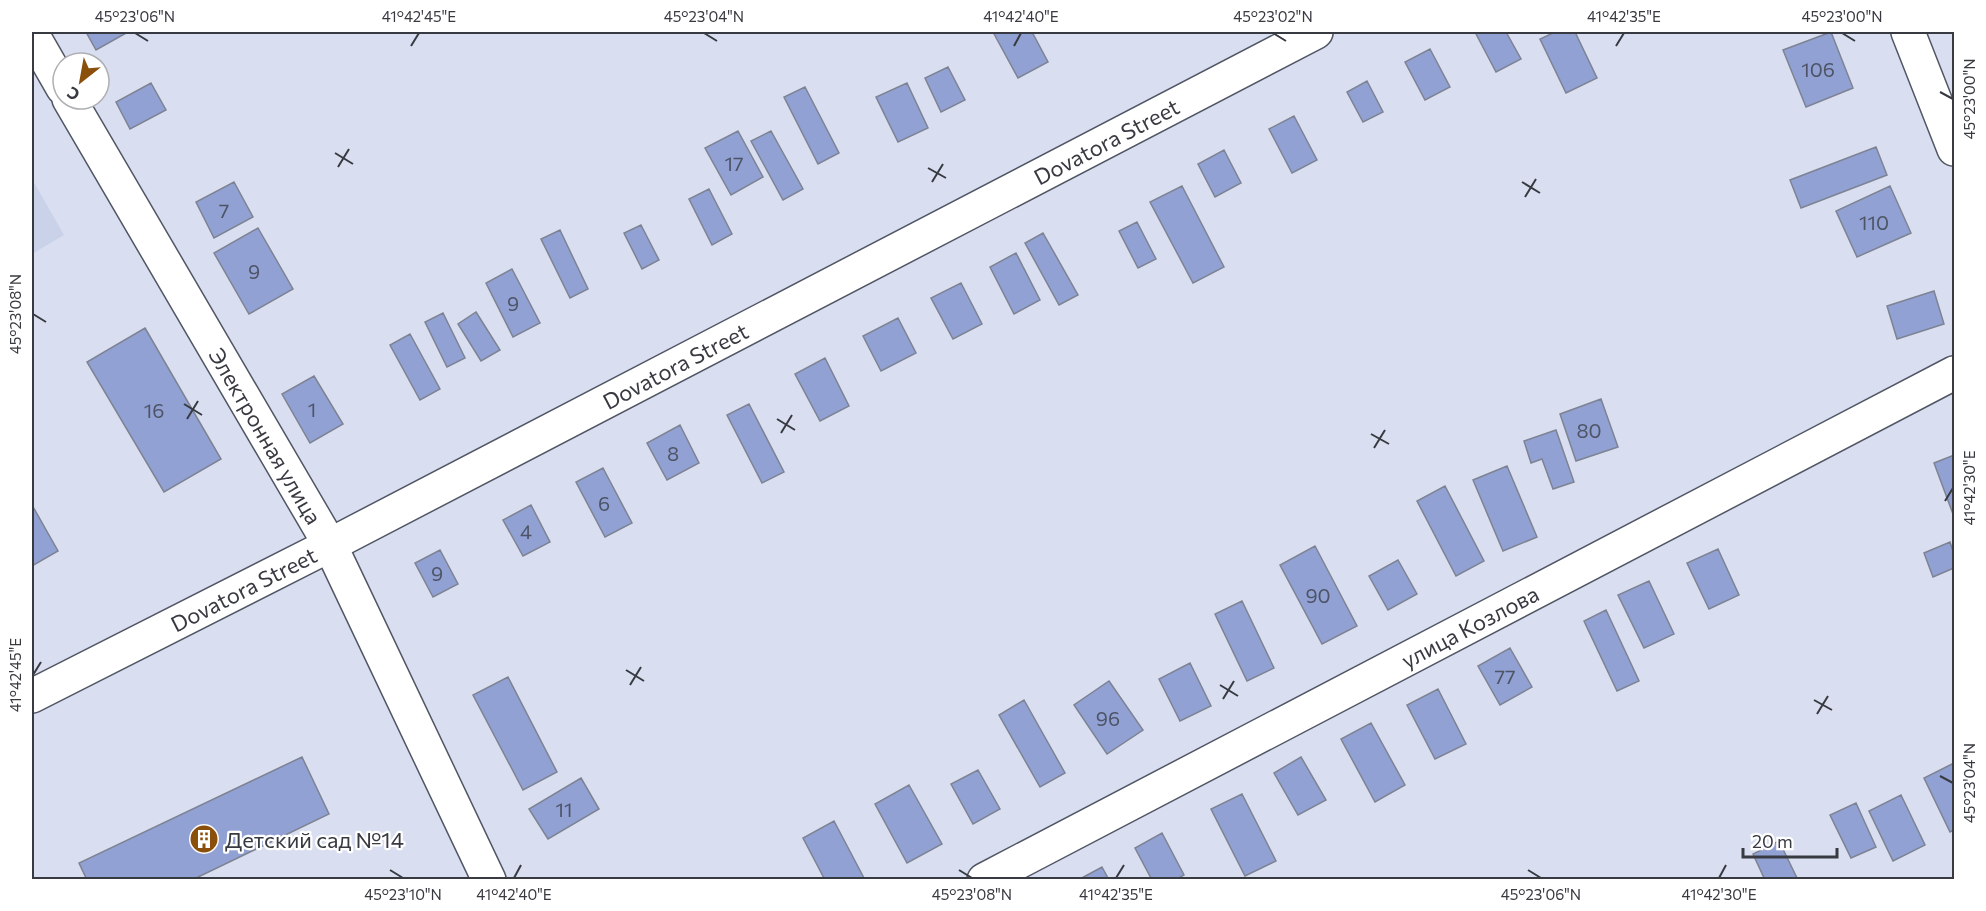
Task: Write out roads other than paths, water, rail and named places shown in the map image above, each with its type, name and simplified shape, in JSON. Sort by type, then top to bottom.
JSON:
[{"type":"street","name":"Dovatora Street","points":[[32,696],[330,545],[1316,32]]},
{"type":"street","points":[[1908,32],[1954,149]]},
{"type":"street","points":[[32,34],[51,67]]},
{"type":"street","name":"Электронная улица","points":[[76,111],[330,545],[489,879]]},
{"type":"street","name":"улица Козлова","points":[[984,879],[1954,373]]},
{"type":"place","name":"Детский сад №14","points":[[204,839]]}]
